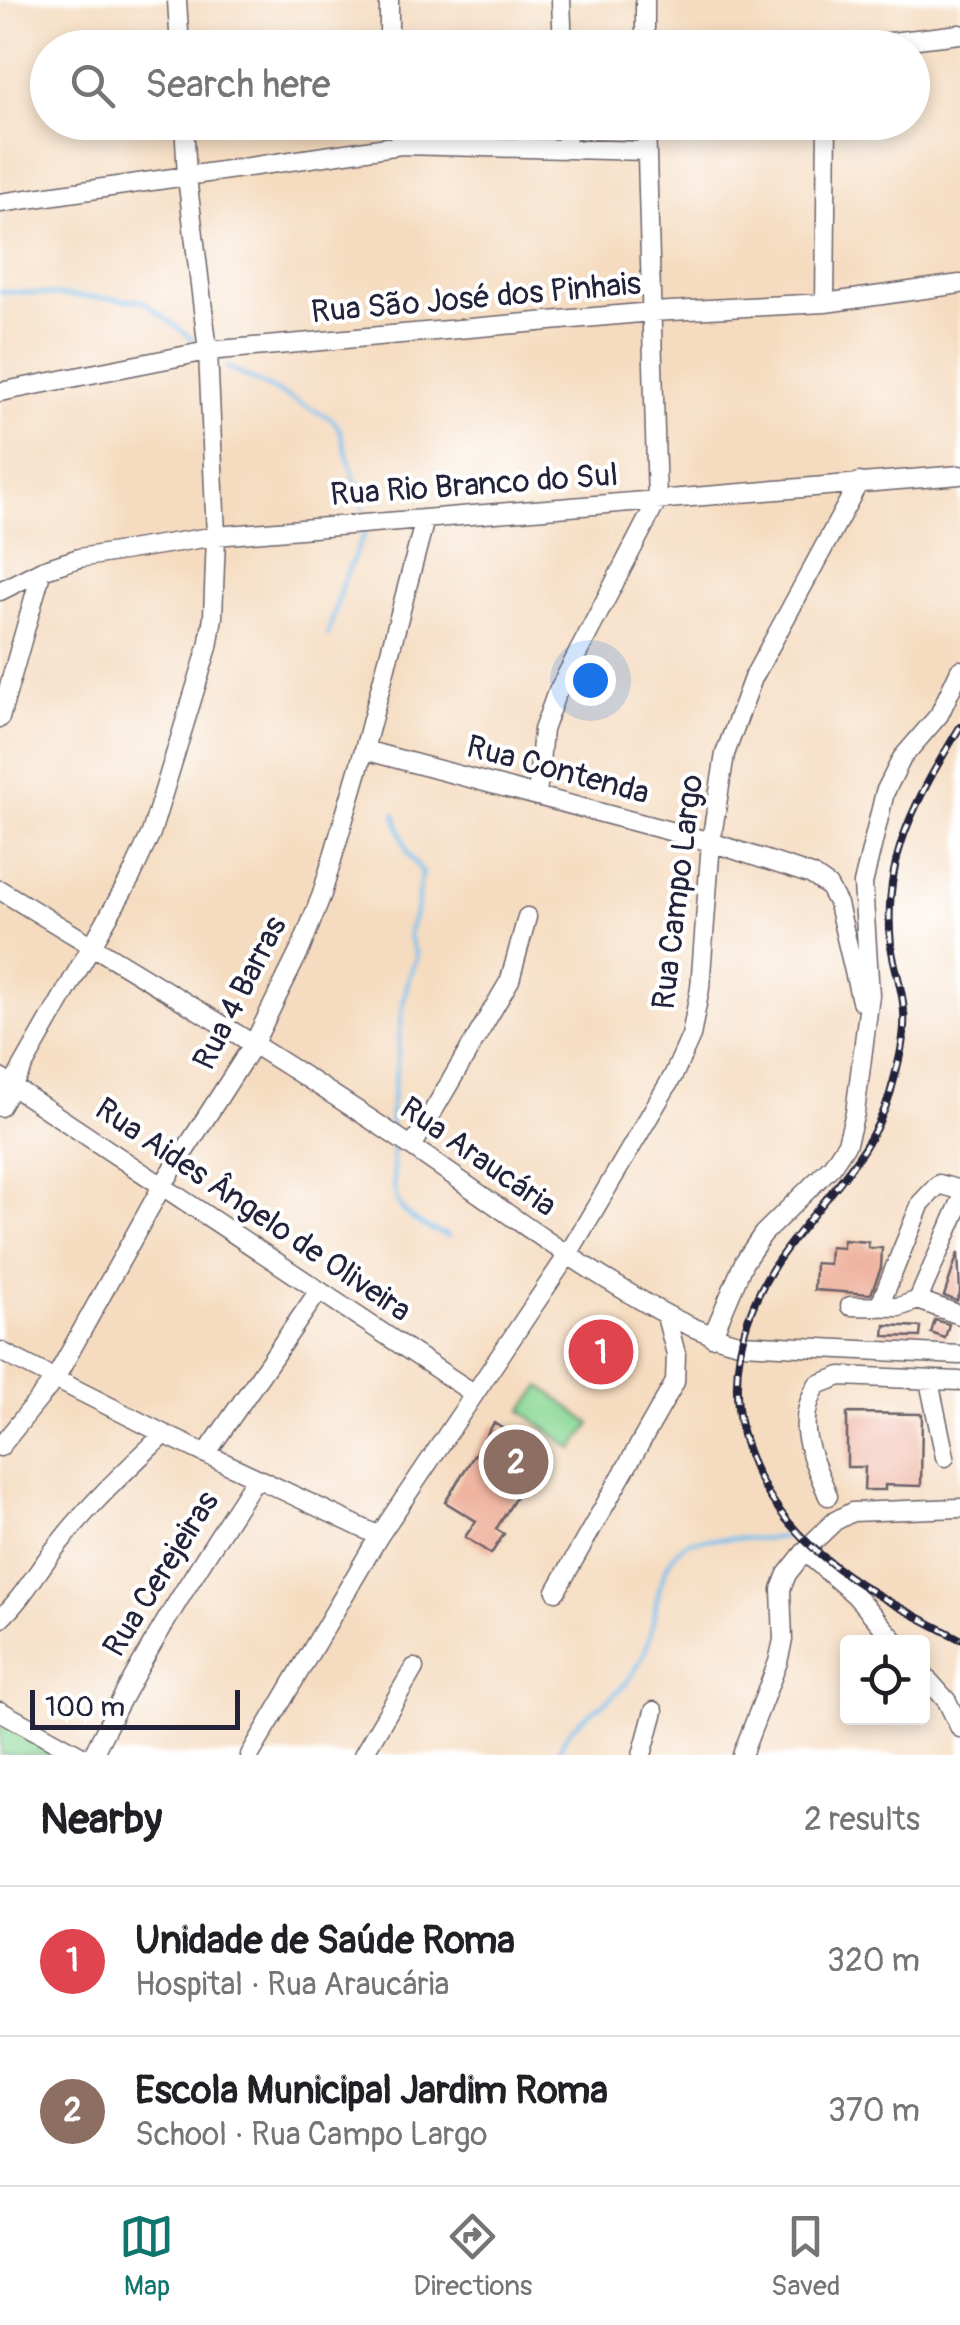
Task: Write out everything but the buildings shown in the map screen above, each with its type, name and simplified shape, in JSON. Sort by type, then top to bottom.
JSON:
[{"type":"street","points":[[177,0],[179,30]]},
{"type":"street","points":[[389,0],[390,30]]},
{"type":"street","points":[[562,0],[563,30]]},
{"type":"street","points":[[644,30],[645,0]]},
{"type":"street","points":[[930,38],[960,34]]},
{"type":"street","points":[[0,1107],[7,1082],[93,946],[150,833],[208,647],[216,536],[208,352],[185,140]]},
{"type":"street","points":[[400,140],[401,145]]},
{"type":"street","points":[[567,140],[567,148]]},
{"type":"street","points":[[537,796],[543,730],[555,697],[657,501],[646,140]]},
{"type":"street","points":[[825,303],[827,140]]},
{"type":"street","points":[[0,203],[401,145],[646,151]]},
{"type":"street","name":"Rua São José dos Pinhais","points":[[0,392],[208,352],[652,312],[825,303],[960,284]]},
{"type":"street","name":"Rua Rio Branco do Sul","points":[[0,591],[42,570],[80,558],[216,536],[960,475]]},
{"type":"street","name":"Rua Campo Largo","points":[[250,1755],[379,1536],[567,1256],[674,1076],[690,1036],[700,988],[712,842],[725,754],[753,678],[860,482]]},
{"type":"street","name":"Rua 4 Barras","points":[[0,1447],[55,1380],[162,1186],[254,1043],[301,948],[364,750],[425,518]]},
{"type":"street","points":[[0,718],[42,570]]},
{"type":"street","points":[[712,1337],[744,1262],[764,1234],[832,1166],[847,1143],[855,1113],[870,995],[864,884],[885,792],[902,758],[939,715],[960,670]]},
{"type":"street","name":"Rua Contenda","points":[[364,750],[712,842],[812,875],[828,886],[838,904],[865,1020]]},
{"type":"street","name":"Rua Araucária","points":[[0,890],[254,1043],[567,1256],[666,1316],[712,1337],[742,1344],[960,1356]]},
{"type":"street","points":[[412,1147],[510,980],[527,916]]},
{"type":"street","name":"Rua Aides Ângelo de Oliveira","points":[[7,1082],[474,1392]]},
{"type":"street","points":[[879,1307],[921,1203],[939,1184],[960,1190]]},
{"type":"street","points":[[918,1300],[960,1203]]},
{"type":"street","points":[[206,1454],[318,1292]]},
{"type":"street","points":[[850,1306],[899,1308],[918,1300],[960,1315]]},
{"type":"street","points":[[556,1591],[675,1382],[676,1354],[666,1316]]},
{"type":"street","points":[[0,1351],[379,1536]]},
{"type":"street","points":[[828,1496],[805,1436],[806,1405],[817,1385],[841,1376],[960,1381]]},
{"type":"street","points":[[930,1381],[944,1457]]},
{"type":"street","points":[[0,1619],[94,1502],[164,1434]]},
{"type":"street","name":"Rua Cerejeiras","points":[[94,1755],[173,1606],[256,1478]]},
{"type":"street","points":[[742,1755],[778,1662],[783,1640],[781,1589],[787,1574],[805,1552],[835,1520],[852,1512],[960,1508]]},
{"type":"street","points":[[805,1552],[855,1595],[890,1635]]},
{"type":"street","points":[[363,1755],[414,1668]]},
{"type":"street","points":[[930,1682],[947,1701],[960,1728]]},
{"type":"street","points":[[0,1711],[80,1755]]},
{"type":"street","points":[[642,1755],[654,1711]]},
{"type":"green space","points":[[541,1386],[591,1424],[573,1449],[522,1411]]},
{"type":"green space","points":[[0,1717],[72,1755],[0,1755]]},
{"type":"waterway","points":[[0,291],[143,301],[196,342]]},
{"type":"waterway","points":[[227,367],[332,419],[339,428],[364,510]]},
{"type":"waterway","points":[[328,635],[343,581],[366,531]]},
{"type":"waterway","points":[[391,1127],[402,1013],[417,956],[409,931],[423,873],[408,854],[395,814]]},
{"type":"waterway","points":[[392,1141],[398,1202],[413,1220],[448,1236]]},
{"type":"waterway","points":[[558,1755],[572,1729],[618,1691],[639,1664],[648,1644],[666,1567],[685,1544],[783,1537]]},
{"type":"railway","points":[[960,727],[916,805],[897,857],[890,913],[891,945],[904,1022],[890,1094],[881,1119],[854,1164],[773,1268],[752,1309],[740,1350],[737,1391],[742,1430],[755,1468],[775,1504],[802,1537],[866,1587],[960,1639]]},
{"type":"place","name":"Unidade de Saúde Roma","points":[[601,1352]]},
{"type":"place","name":"Escola Municipal Jardim Roma","points":[[516,1462]]}]
